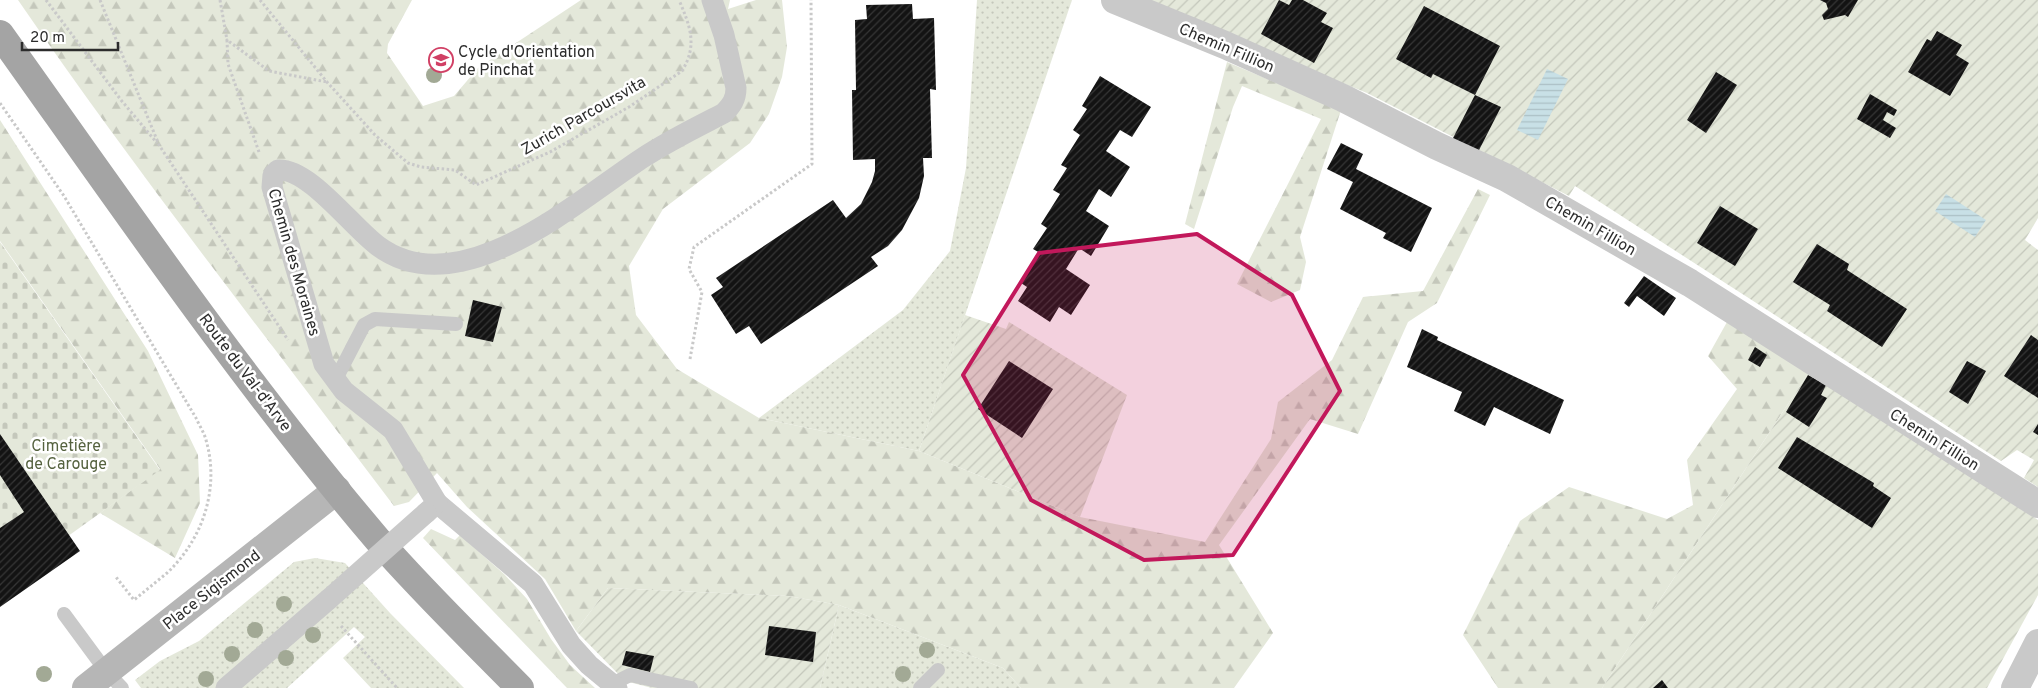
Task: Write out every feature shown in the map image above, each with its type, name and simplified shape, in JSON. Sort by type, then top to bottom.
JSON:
[{"type":"main road","name":"Route du Val-d'Arve","points":[[0,34],[262,396],[378,540],[520,688]]},
{"type":"main road","name":"Place Sigismond","points":[[105,682],[337,490]]},
{"type":"street","name":"Chemin des Moraines","points":[[615,686],[589,665],[571,645],[533,584],[432,508],[393,430],[344,391],[330,372],[272,187],[272,176],[278,170],[293,172],[316,188],[378,246],[397,258],[438,264],[475,258],[501,249],[537,230],[646,156],[724,113],[731,106],[736,97],[736,88],[724,35],[712,0]]},
{"type":"street","name":"Chemin Fillion","points":[[1115,0],[1343,98],[1437,146],[1507,178],[1690,283],[2038,504]]},
{"type":"street","points":[[226,688],[432,508]]},
{"type":"street","points":[[2015,688],[2038,643]]},
{"type":"lane","points":[[330,372],[364,325],[375,319],[456,324]]},
{"type":"lane","points":[[64,614],[105,682]]},
{"type":"lane","points":[[920,688],[938,670]]},
{"type":"lane","points":[[615,686],[630,675],[691,688]]},
{"type":"path","points":[[46,0],[121,100],[159,145],[285,338],[310,362],[330,372]]},
{"type":"path","points":[[100,0],[159,145]]},
{"type":"path","points":[[220,0],[227,40],[228,64],[272,187]]},
{"type":"path","name":"Zurich Parcoursvita","points":[[260,0],[375,135],[408,163],[421,167],[455,170],[476,185],[550,152],[628,107],[682,71],[688,62],[692,42],[691,28],[679,0]]},
{"type":"path","points":[[690,359],[702,292],[689,270],[694,247],[812,164],[810,0]]},
{"type":"path","points":[[227,40],[270,71],[328,82]]},
{"type":"path","points":[[0,103],[64,196],[196,418],[206,439],[210,475],[209,494],[205,515],[195,538],[168,572],[134,600],[116,578]]},
{"type":"path","points":[[323,604],[398,688]]},
{"type":"highlighted area","points":[[1197,234],[1292,295],[1340,391],[1233,555],[1144,560],[1031,500],[963,375],[1039,253]]},
{"type":"green space","points":[[18,0],[412,0],[388,44],[387,53],[423,106],[454,96],[478,68],[581,0],[730,0],[728,9],[756,0],[782,0],[787,47],[782,77],[769,114],[750,143],[663,209],[629,266],[636,315],[677,369],[759,418],[919,451],[1080,517],[1205,542],[1271,439],[1278,402],[1332,360],[1363,297],[1423,291],[1478,189],[1490,195],[1437,303],[1408,322],[1358,434],[1310,419],[1219,545],[1273,633],[1234,688],[1021,688],[1003,668],[839,605],[788,596],[608,588],[576,631],[545,579],[467,507],[437,473],[409,502],[394,506],[109,129]]},
{"type":"green space","points":[[977,0],[1072,0],[919,451],[759,418],[903,310],[950,251],[966,168]]},
{"type":"green space","points":[[1138,0],[2038,0],[2038,218],[2025,240],[2038,250],[2038,487],[2024,478],[2034,460],[2017,450],[2001,461],[1575,186],[1569,196],[1367,93]]},
{"type":"green space","points":[[1227,62],[1341,110],[1300,237],[1306,262],[1300,290],[1271,302],[1237,284],[1321,119],[1242,86],[1233,107],[1194,229],[1185,224]]},
{"type":"green space","points":[[0,120],[148,351],[198,455],[200,503],[175,558],[100,513],[160,469],[0,241]]},
{"type":"green space","name":"Cimetière de Carouge","points":[[0,242],[160,470],[0,585]]},
{"type":"green space","points":[[965,315],[1006,329],[1009,322],[1127,395],[1080,517],[919,451]]},
{"type":"green space","points":[[1727,322],[1809,372],[1602,688],[1498,688],[1463,635],[1520,521],[1569,487],[1667,519],[1693,505],[1687,460],[1737,389],[1708,356]]},
{"type":"green space","points":[[1809,372],[2038,520],[2038,595],[1987,688],[1602,688]]},
{"type":"green space","points":[[431,529],[455,540],[460,535],[504,574],[527,599],[551,639],[570,665],[595,688],[567,688],[423,538]]},
{"type":"green space","points":[[315,558],[345,563],[390,613],[464,688],[371,688],[343,658],[365,637],[354,627],[287,688],[141,688],[135,680],[160,661],[199,641],[294,562]]},
{"type":"green space","points":[[608,588],[788,596],[839,605],[820,688],[652,688],[625,681],[576,631]]},
{"type":"green space","points":[[839,605],[1003,668],[1021,688],[820,688]]},
{"type":"water","points":[[1547,69],[1568,79],[1538,140],[1517,130]]},
{"type":"water","points":[[1946,194],[1986,220],[1975,237],[1935,211]]},
{"type":"building","points":[[1279,0],[1289,5],[1292,0],[1303,0],[1327,13],[1321,22],[1333,28],[1314,63],[1261,34]]},
{"type":"building","points":[[1820,0],[1858,0],[1848,17],[1845,15],[1824,20],[1822,15],[1828,9],[1826,3]]},
{"type":"building","points":[[912,4],[913,19],[934,18],[936,90],[930,89],[932,158],[923,158],[924,176],[919,198],[902,230],[888,246],[871,257],[878,266],[761,344],[749,326],[736,334],[711,295],[723,287],[716,278],[833,200],[846,218],[861,204],[872,182],[875,171],[875,159],[853,160],[852,90],[856,90],[855,20],[867,19],[866,5]]},
{"type":"building","points":[[1424,6],[1500,46],[1475,95],[1433,74],[1431,78],[1396,59]]},
{"type":"building","points":[[1937,31],[1962,45],[1956,55],[1969,63],[1950,96],[1908,72],[1927,39],[1931,41]]},
{"type":"building","points":[[1716,72],[1737,85],[1706,133],[1687,120]]},
{"type":"building","points":[[1100,76],[1151,107],[1132,137],[1120,130],[1106,151],[1130,167],[1111,197],[1099,189],[1086,211],[1109,226],[1091,256],[1079,248],[1066,269],[1090,285],[1071,315],[1059,307],[1050,322],[1018,301],[1027,287],[1021,283],[1040,253],[1033,249],[1047,228],[1041,224],[1060,194],[1053,190],[1067,168],[1061,165],[1080,135],[1073,130],[1087,109],[1082,106]]},
{"type":"building","points":[[1870,94],[1897,110],[1894,116],[1887,112],[1883,120],[1896,128],[1890,138],[1857,119]]},
{"type":"building","points":[[1475,95],[1501,107],[1477,154],[1452,140]]},
{"type":"building","points":[[1341,143],[1363,154],[1356,169],[1432,208],[1411,252],[1383,238],[1386,233],[1340,209],[1353,182],[1327,169]]},
{"type":"building","points":[[1720,206],[1758,229],[1735,266],[1697,243]]},
{"type":"building","points":[[1817,244],[1849,264],[1847,270],[1907,309],[1882,347],[1827,311],[1830,305],[1793,282]]},
{"type":"building","points":[[1644,276],[1676,298],[1664,316],[1637,296],[1629,307],[1624,303]]},
{"type":"building","points":[[473,300],[502,307],[493,342],[465,336]]},
{"type":"building","points":[[1422,329],[1438,337],[1437,340],[1564,400],[1550,434],[1494,407],[1485,426],[1454,411],[1462,392],[1407,367]]},
{"type":"building","points":[[2031,335],[2038,340],[2038,398],[2004,376]]},
{"type":"building","points":[[1755,347],[1767,355],[1760,367],[1748,360]]},
{"type":"building","points":[[1009,361],[1053,389],[1022,438],[978,409]]},
{"type":"building","points":[[1967,361],[1986,371],[1968,404],[1949,392]]},
{"type":"building","points":[[1808,375],[1826,385],[1821,395],[1827,398],[1809,427],[1786,412]]},
{"type":"building","points":[[2038,424],[2038,435],[2033,432]]},
{"type":"building","points":[[0,434],[80,551],[0,607],[0,528],[24,512],[0,475]]},
{"type":"building","points":[[1797,437],[1874,483],[1873,486],[1891,498],[1872,528],[1778,468]]},
{"type":"building","points":[[769,626],[816,632],[813,662],[765,655]]},
{"type":"building","points":[[626,651],[654,656],[650,672],[622,665]]},
{"type":"building","points":[[1662,680],[1668,688],[1653,688]]},
{"type":"place","name":"Cycle d'Orientation de Pinchat","points":[[441,60]]}]
